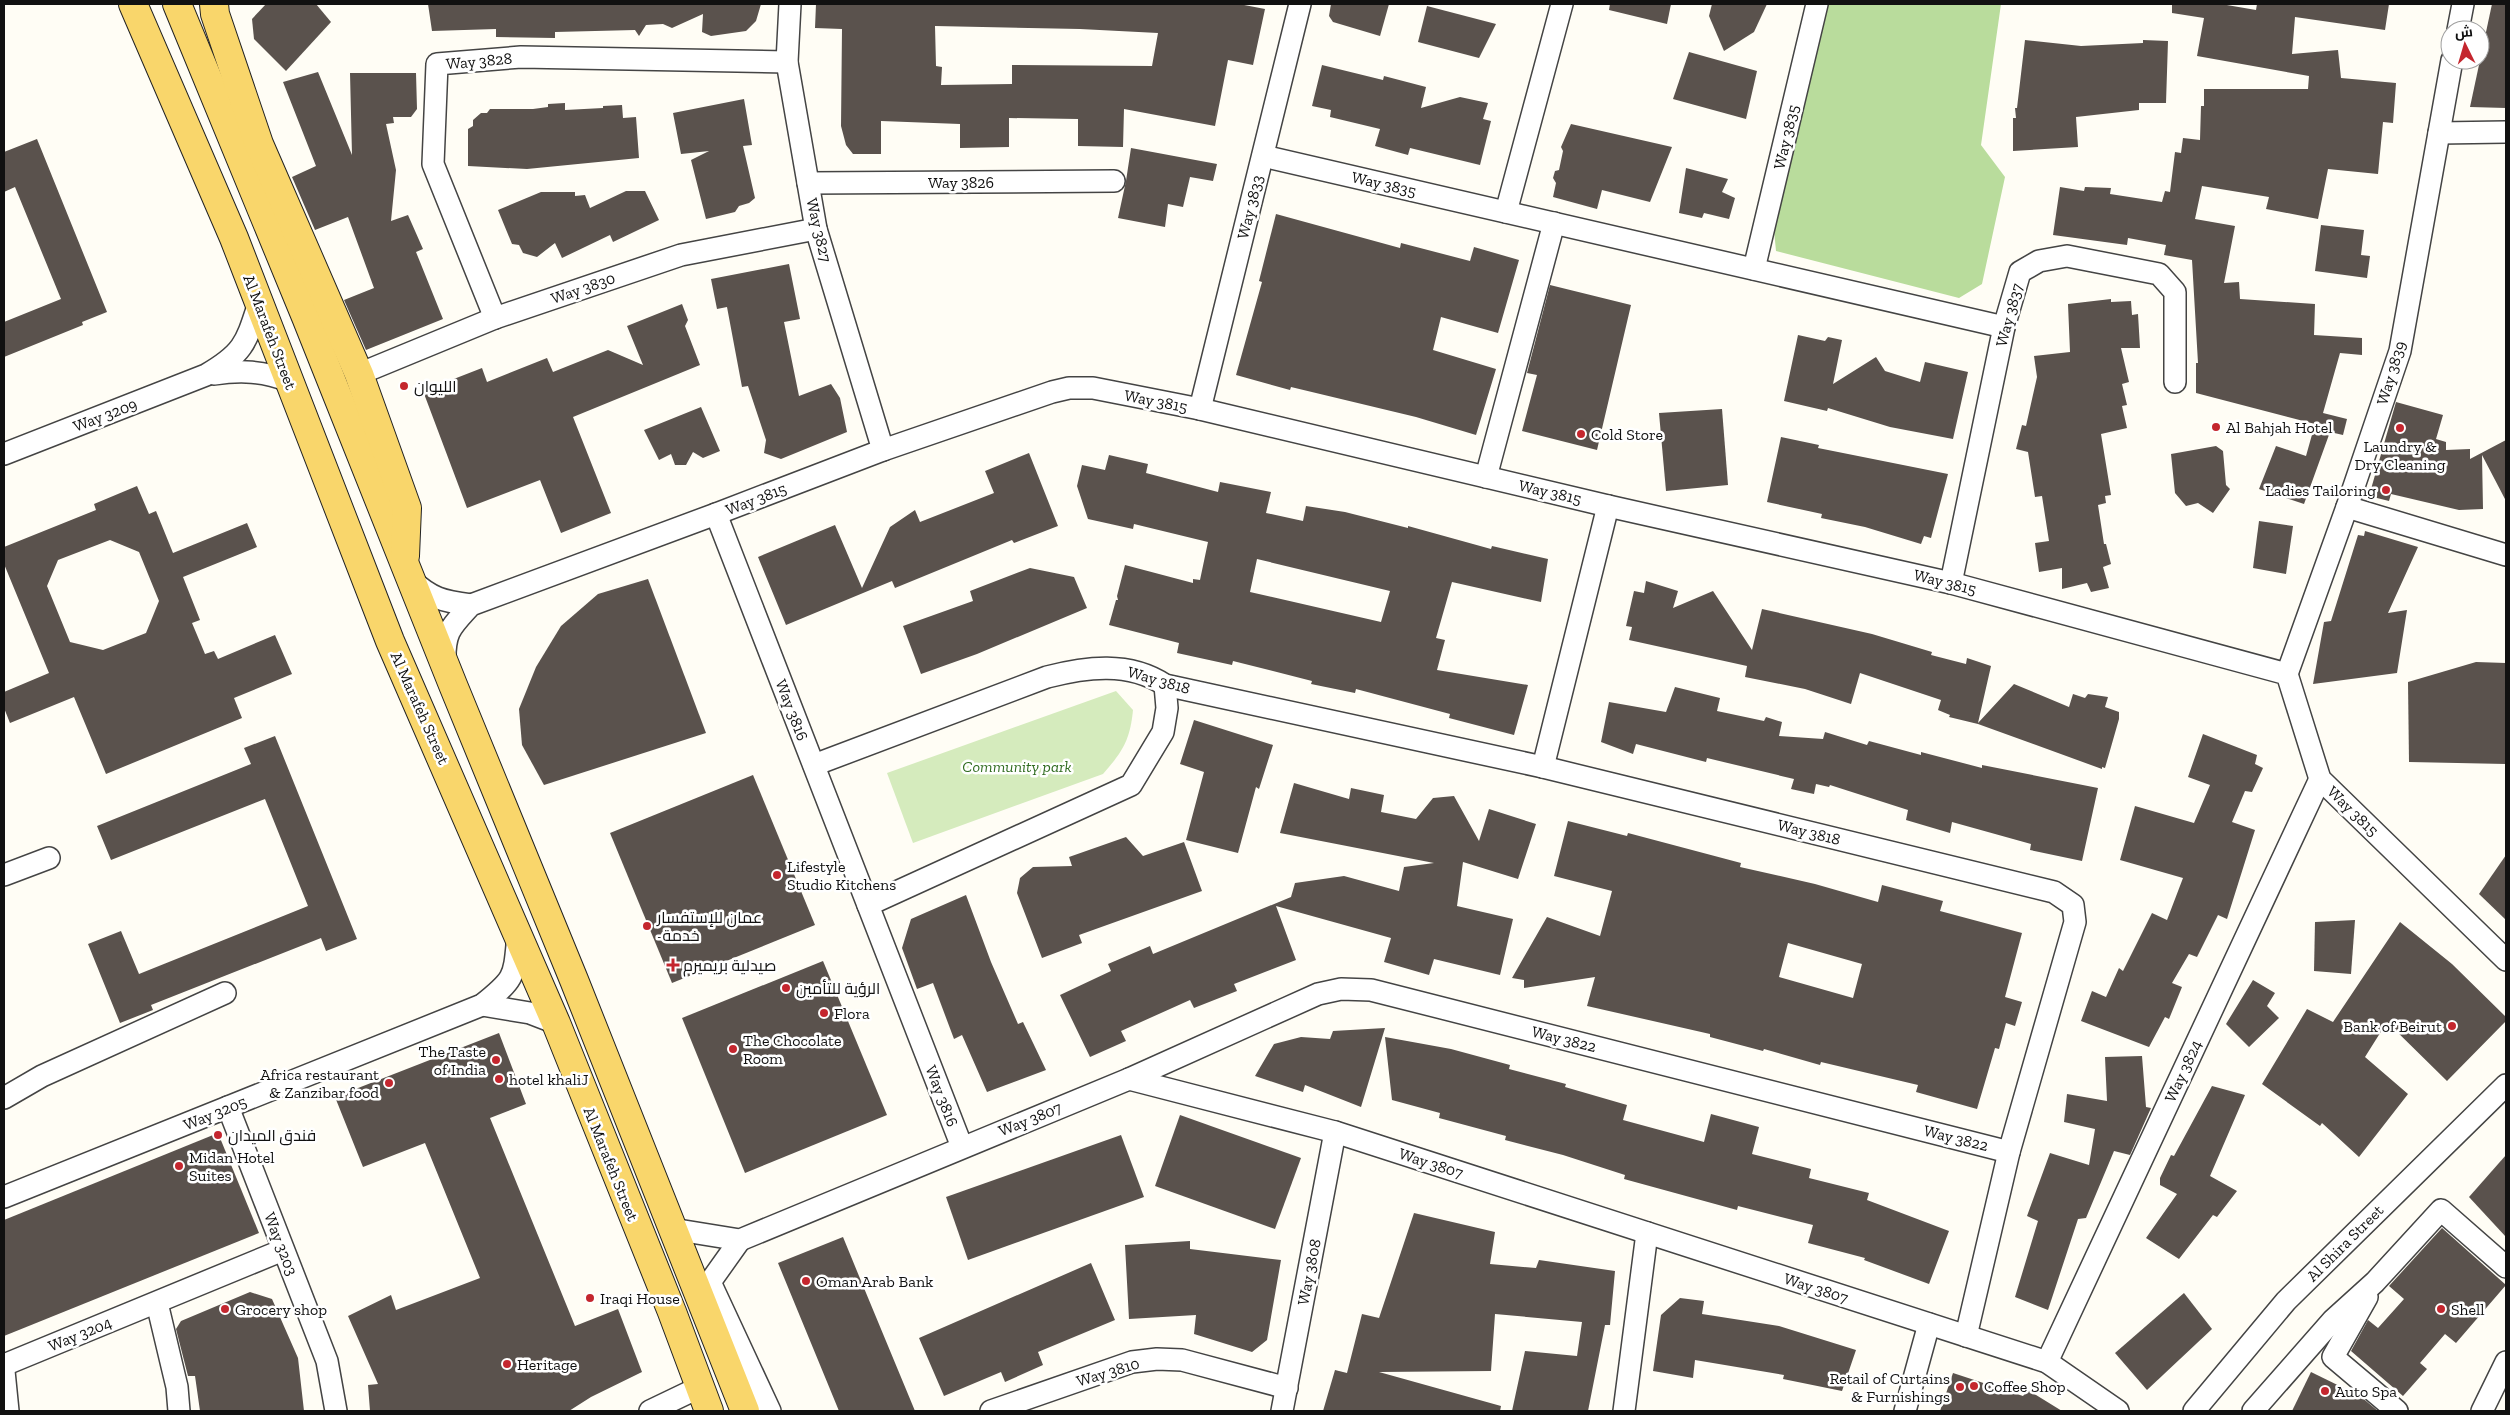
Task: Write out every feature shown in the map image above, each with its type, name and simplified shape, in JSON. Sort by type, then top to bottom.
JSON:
[{"type":"main road","name":"Al Marafeh Street","points":[[133,4],[183,116],[259,303],[390,641],[556,1023],[705,1399]]},
{"type":"main road","name":"Al Marafeh Street","points":[[176,4],[193,40],[407,572],[574,980],[672,1230],[704,1290],[745,1411]]},
{"type":"main road","points":[[187,4],[193,40]]},
{"type":"main road","points":[[214,4],[215,14],[259,144],[359,374],[406,508],[407,572]]},
{"type":"street","name":"Way 3827","points":[[790,4],[787,62],[816,229],[883,450]]},
{"type":"street","name":"Way 3833","points":[[1200,409],[1300,4]]},
{"type":"street","points":[[1506,212],[1562,4]]},
{"type":"street","name":"Way 3835","points":[[1754,270],[1817,4]]},
{"type":"street","points":[[2460,20],[2463,4]]},
{"type":"street","name":"Way 3828","points":[[495,318],[433,164],[437,64],[521,57],[787,62]]},
{"type":"street","name":"Way 3839","points":[[2287,674],[2400,351],[2450,70]]},
{"type":"street","points":[[2439,133],[2506,132]]},
{"type":"street","name":"Way 3835","points":[[1262,156],[2004,327]]},
{"type":"street","name":"Way 3826","points":[[808,183],[1114,182]]},
{"type":"street","points":[[1486,477],[1554,223]]},
{"type":"street","name":"Way 3830","points":[[359,374],[495,318],[681,255],[816,229]]},
{"type":"street","name":"Way 3837","points":[[1951,583],[2004,327],[2020,272],[2039,261],[2067,256],[2159,274],[2175,292],[2175,382]]},
{"type":"street","name":"Way 3209","points":[[4,454],[206,375],[230,361],[241,349],[259,303]]},
{"type":"street","name":"Way 3209","points":[[206,375],[238,371],[258,372],[289,381]]},
{"type":"street","name":"Way 3815","points":[[446,668],[444,642],[452,626],[471,605],[883,450],[1052,392],[1068,388],[1093,388],[1200,409],[1608,506],[1951,583],[2287,674],[2320,779],[2506,960]]},
{"type":"street","points":[[1542,767],[1608,506]]},
{"type":"street","points":[[2347,507],[2506,555]]},
{"type":"street","name":"Way 3816","points":[[716,514],[962,1147]]},
{"type":"street","name":"Way 3815","points":[[407,572],[421,589],[440,601],[471,605]]},
{"type":"street","name":"Way 3818","points":[[814,765],[1047,677],[1074,670],[1120,669],[1150,675],[1164,685],[1542,767],[2054,892],[2072,905],[2075,922],[2009,1152]]},
{"type":"street","points":[[868,905],[1131,785],[1163,732],[1167,708],[1164,685]]},
{"type":"street","name":"Way 3824","points":[[2046,1362],[2320,779]]},
{"type":"street","points":[[4,875],[49,858]]},
{"type":"street","name":"Way 3205","points":[[4,1197],[482,1005],[503,988],[514,973],[518,934]]},
{"type":"street","name":"Way 3822","points":[[1129,1079],[1318,994],[1341,989],[1371,990],[2009,1152]]},
{"type":"street","points":[[4,1098],[42,1076],[225,993]]},
{"type":"street","points":[[482,1005],[530,1013],[556,1023]]},
{"type":"street","name":"Way 3807","points":[[740,1240],[1129,1079],[1335,1132],[2046,1362],[2118,1411]]},
{"type":"street","name":"Al Shira Street","points":[[2194,1411],[2286,1301],[2506,1085]]},
{"type":"street","name":"Way 3203","points":[[228,1107],[327,1361],[336,1411]]},
{"type":"street","name":"Way 3808","points":[[1282,1411],[1335,1132]]},
{"type":"street","points":[[1966,1336],[2009,1152]]},
{"type":"street","points":[[2253,1411],[2333,1320],[2375,1282],[2441,1210],[2506,1267]]},
{"type":"street","points":[[672,1230],[740,1240],[704,1290],[770,1411]]},
{"type":"street","points":[[1624,1411],[1647,1233]]},
{"type":"street","name":"Way 3204","points":[[4,1365],[283,1250]]},
{"type":"street","points":[[2375,1282],[2333,1357],[2397,1411]]},
{"type":"street","points":[[157,1303],[177,1386],[179,1411]]},
{"type":"street","points":[[1905,1411],[1929,1324]]},
{"type":"street","name":"Way 3810","points":[[991,1411],[1132,1362],[1157,1359],[1182,1360],[1286,1388]]},
{"type":"street","points":[[2482,1411],[2506,1362]]},
{"type":"street","points":[[4,1371],[8,1411]]},
{"type":"street","points":[[650,1411],[705,1399]]},
{"type":"green space","points":[[1828,4],[2001,4],[1981,145],[2005,177],[1982,284],[1959,298],[1776,251],[1774,230]]},
{"type":"green space","name":"Community park","points":[[1116,691],[1133,710],[1132,720],[1124,745],[1116,759],[1103,774],[913,843],[887,773]]},
{"type":"building","points":[[266,4],[316,4],[331,22],[286,71],[254,39],[252,19]]},
{"type":"building","points":[[428,4],[761,4],[756,21],[746,31],[711,36],[702,32],[703,14],[672,28],[663,24],[646,25],[639,36],[635,30],[555,32],[555,38],[496,37],[496,29],[432,31]]},
{"type":"building","points":[[816,4],[1239,4],[1265,9],[1253,65],[1228,60],[1215,126],[1124,109],[1123,147],[1078,146],[1078,119],[1009,118],[1009,147],[960,148],[960,124],[881,121],[881,154],[853,154],[846,145],[841,126],[842,29],[815,28]],"holes":[[[935,26],[1080,29],[1158,33],[1152,66],[1012,65],[1012,84],[941,85],[942,67],[936,66]]]},
{"type":"building","points":[[1331,4],[1389,4],[1380,36],[1333,22],[1329,16]]},
{"type":"building","points":[[1610,4],[1671,4],[1667,24],[1609,10]]},
{"type":"building","points":[[1712,4],[1767,4],[1754,32],[1724,51],[1709,16]]},
{"type":"building","points":[[2172,4],[2221,4],[2256,10],[2257,4],[2389,4],[2385,30],[2295,17],[2292,54],[2338,50],[2341,78],[2396,83],[2393,123],[2383,122],[2378,174],[2328,169],[2318,219],[2266,209],[2269,197],[2202,186],[2195,219],[2235,226],[2224,283],[2239,282],[2240,299],[2315,304],[2314,335],[2362,338],[2362,355],[2340,353],[2323,413],[2347,419],[2343,435],[2330,432],[2304,504],[2259,489],[2276,446],[2306,456],[2315,424],[2196,393],[2196,363],[2198,363],[2192,260],[2164,255],[2166,245],[2128,238],[2127,245],[2053,235],[2060,187],[2084,191],[2085,187],[2111,188],[2110,194],[2162,202],[2165,191],[2170,192],[2175,152],[2181,153],[2183,138],[2200,140],[2201,106],[2204,106],[2204,89],[2308,89],[2309,76],[2197,56],[2204,18],[2172,13]]},
{"type":"building","points":[[2492,4],[2506,4],[2506,108],[2470,107],[2478,70],[2490,70],[2489,20]]},
{"type":"building","points":[[1427,6],[1496,24],[1479,58],[1418,42]]},
{"type":"building","points":[[2025,40],[2081,46],[2143,43],[2143,40],[2168,41],[2166,103],[2139,103],[2139,110],[2076,117],[2078,147],[2013,151],[2013,118],[2016,118],[2015,108],[2017,108]]},
{"type":"building","points":[[1689,52],[1757,71],[1746,119],[1673,99]]},
{"type":"building","points":[[1322,65],[1383,80],[1384,76],[1426,87],[1421,108],[1460,97],[1488,103],[1483,119],[1491,121],[1480,165],[1410,148],[1408,155],[1375,146],[1380,129],[1330,117],[1331,110],[1312,106]]},
{"type":"building","points":[[318,72],[352,155],[350,73],[416,73],[417,109],[411,117],[393,117],[394,123],[386,124],[396,170],[391,221],[408,215],[423,249],[416,252],[443,319],[366,350],[344,300],[374,288],[348,217],[315,230],[292,177],[316,166],[283,82]]},
{"type":"building","points":[[744,99],[752,145],[743,146],[755,198],[749,203],[739,206],[735,212],[706,219],[691,160],[709,151],[681,154],[673,113]]},
{"type":"building","points":[[565,103],[565,110],[622,105],[623,118],[636,117],[639,158],[527,169],[468,166],[468,129],[473,126],[473,120],[481,113],[487,113],[490,109],[533,109],[548,107],[548,104]]},
{"type":"building","points":[[1571,124],[1672,147],[1650,202],[1602,190],[1597,209],[1553,197],[1556,183],[1553,178],[1555,171],[1559,170],[1563,151],[1561,147]]},
{"type":"building","points":[[37,139],[107,312],[82,322],[83,325],[4,357],[4,322],[61,299],[15,187],[4,192],[4,152]]},
{"type":"building","points":[[1131,148],[1217,164],[1213,181],[1190,177],[1183,207],[1168,204],[1165,227],[1118,218]]},
{"type":"building","points":[[1686,168],[1728,179],[1722,192],[1735,198],[1729,219],[1704,213],[1702,218],[1679,213]]},
{"type":"building","points":[[626,191],[645,191],[659,220],[613,242],[610,235],[562,258],[555,243],[537,257],[523,253],[519,245],[512,244],[498,210],[541,192],[575,192],[575,196],[585,195],[590,208]]},
{"type":"building","points":[[1276,214],[1400,248],[1401,243],[1470,261],[1474,247],[1519,260],[1498,333],[1441,317],[1433,350],[1496,369],[1476,435],[1416,417],[1291,387],[1290,390],[1236,375],[1262,282],[1259,281]]},
{"type":"building","points":[[2321,225],[2364,230],[2361,255],[2370,256],[2367,278],[2315,271]]},
{"type":"building","points":[[789,264],[800,319],[784,322],[799,396],[831,384],[840,398],[847,432],[781,459],[764,453],[766,440],[748,386],[742,387],[727,307],[717,309],[711,279]]},
{"type":"building","points":[[1550,285],[1631,305],[1597,450],[1522,431],[1537,375],[1527,373]]},
{"type":"building","points":[[2111,299],[2111,302],[2131,301],[2132,315],[2138,314],[2140,348],[2121,348],[2129,382],[2122,384],[2127,405],[2122,406],[2127,428],[2101,434],[2111,495],[2105,496],[2106,503],[2098,505],[2104,544],[2106,544],[2111,564],[2103,567],[2109,588],[2091,592],[2087,583],[2062,589],[2062,568],[2039,572],[2035,543],[2049,541],[2042,496],[2035,497],[2028,452],[2016,449],[2022,425],[2026,426],[2037,377],[2034,356],[2070,352],[2068,304]]},
{"type":"building","points":[[682,304],[688,320],[685,326],[700,365],[573,417],[611,513],[561,533],[540,480],[467,508],[423,391],[482,368],[487,382],[547,358],[553,372],[608,350],[643,365],[627,326]]},
{"type":"building","points":[[1798,335],[1825,341],[1828,337],[1842,340],[1833,384],[1876,357],[1885,371],[1920,382],[1925,362],[1968,372],[1953,439],[1890,427],[1828,408],[1827,411],[1784,401]]},
{"type":"building","points":[[2396,402],[2443,415],[2436,439],[2446,442],[2446,450],[2470,449],[2470,459],[2506,440],[2506,501],[2482,455],[2483,509],[2459,510],[2391,494],[2389,501],[2369,496]]},
{"type":"building","points":[[701,407],[720,451],[703,458],[693,452],[686,465],[675,465],[671,454],[659,460],[644,430]]},
{"type":"building","points":[[1722,409],[1728,485],[1666,491],[1659,413]]},
{"type":"building","points":[[1781,437],[1819,445],[1818,448],[1948,474],[1931,538],[1924,536],[1921,544],[1865,527],[1821,518],[1822,514],[1767,502]]},
{"type":"building","points":[[2216,446],[2223,451],[2226,485],[2230,489],[2213,513],[2198,503],[2186,506],[2175,493],[2171,454]]},
{"type":"building","points":[[1029,453],[1058,526],[1014,543],[1012,540],[895,588],[892,581],[786,625],[758,557],[835,525],[862,588],[890,527],[915,510],[920,522],[994,493],[985,471]]},
{"type":"building","points":[[1109,455],[1148,464],[1146,473],[1218,492],[1220,482],[1271,492],[1266,513],[1303,521],[1306,506],[1345,512],[1408,528],[1408,526],[1491,549],[1492,546],[1548,559],[1541,602],[1452,582],[1436,638],[1445,640],[1437,670],[1528,685],[1514,735],[1449,718],[1450,714],[1356,689],[1355,693],[1311,684],[1312,681],[1233,661],[1232,665],[1177,653],[1179,643],[1109,625],[1116,600],[1118,600],[1117,596],[1125,565],[1193,583],[1193,579],[1200,580],[1208,542],[1134,524],[1133,529],[1088,519],[1077,486],[1082,465],[1105,470]],"holes":[[[1257,559],[1390,591],[1381,622],[1250,592]]]},
{"type":"building","points":[[137,486],[149,514],[156,511],[173,553],[247,523],[257,547],[183,577],[200,620],[192,623],[205,654],[214,651],[218,659],[275,635],[292,674],[234,698],[242,718],[106,774],[74,697],[10,723],[4,708],[4,692],[49,673],[4,564],[4,547],[96,510],[94,504]],"holes":[[[110,540],[139,552],[159,601],[146,633],[103,650],[70,642],[47,586],[58,560]]]},
{"type":"building","points":[[2259,521],[2293,526],[2286,574],[2253,568]]},
{"type":"building","points":[[2365,531],[2418,547],[2388,613],[2407,610],[2397,673],[2313,684],[2324,622],[2331,621],[2358,535],[2364,536]]},
{"type":"building","points":[[1030,568],[1074,577],[1087,608],[977,654],[921,674],[903,626],[973,601],[970,591]]},
{"type":"building","points":[[648,579],[706,733],[544,785],[522,745],[519,709],[536,667],[561,626],[598,594]]},
{"type":"building","points":[[1646,581],[1678,591],[1673,608],[1713,591],[1752,650],[1762,609],[1872,634],[1932,652],[1931,655],[1966,664],[1967,658],[1991,666],[1978,723],[2014,684],[2069,707],[2073,694],[2085,698],[2088,694],[2108,697],[2105,707],[2119,712],[2119,719],[2105,768],[2102,767],[2102,769],[1978,724],[1949,717],[1950,715],[1938,710],[1941,700],[1860,673],[1851,704],[1805,689],[1745,677],[1747,666],[1629,640],[1632,627],[1626,626],[1634,591],[1644,593]]},
{"type":"building","points":[[2476,662],[2506,663],[2506,764],[2409,762],[2408,682]]},
{"type":"building","points":[[1675,687],[1720,698],[1717,711],[1764,721],[1766,717],[1782,722],[1779,736],[1823,739],[1825,732],[1867,745],[1869,741],[1921,755],[1921,752],[1982,768],[1982,765],[2098,788],[2082,861],[2030,850],[2031,844],[1952,822],[1950,833],[1906,820],[1908,810],[1830,785],[1829,787],[1816,784],[1814,794],[1791,789],[1794,779],[1707,758],[1706,762],[1636,744],[1633,754],[1601,742],[1609,702],[1666,712]]},
{"type":"building","points":[[1194,720],[1273,745],[1259,789],[1256,787],[1238,853],[1186,840],[1204,772],[1180,764]]},
{"type":"building","points":[[2203,734],[2257,755],[2255,764],[2263,768],[2252,792],[2245,791],[2232,822],[2255,830],[2227,919],[2218,915],[2197,957],[2189,954],[2172,983],[2182,987],[2169,1019],[2165,1017],[2149,1047],[2081,1021],[2092,991],[2106,997],[2119,968],[2123,971],[2152,913],[2167,920],[2183,878],[2120,860],[2135,806],[2194,823],[2210,785],[2188,777]]},
{"type":"building","points":[[275,736],[357,939],[326,951],[321,938],[151,1005],[153,1010],[120,1023],[88,944],[121,931],[139,974],[308,906],[265,799],[111,860],[97,826],[251,764],[244,748]]},
{"type":"building","points":[[753,775],[815,925],[672,983],[610,833]]},
{"type":"building","points":[[1294,783],[1349,799],[1351,788],[1384,795],[1381,812],[1416,819],[1433,798],[1454,796],[1479,841],[1489,809],[1536,824],[1518,879],[1463,862],[1457,906],[1513,919],[1500,975],[1434,959],[1429,975],[1384,962],[1391,938],[1276,906],[1296,960],[1234,984],[1237,991],[1194,1008],[1190,1000],[1121,1031],[1126,1041],[1090,1057],[1060,995],[1111,971],[1108,964],[1150,946],[1153,954],[1291,897],[1295,883],[1344,876],[1399,891],[1404,867],[1434,863],[1280,833]]},
{"type":"building","points":[[1568,821],[1627,836],[1628,833],[1741,863],[1740,867],[1815,884],[1878,902],[1882,885],[1943,901],[1940,911],[2022,933],[2005,997],[2022,1002],[2015,1026],[2006,1023],[1999,1049],[1995,1048],[1977,1109],[1916,1092],[1918,1085],[1821,1062],[1820,1065],[1764,1049],[1763,1051],[1710,1037],[1710,1034],[1587,1006],[1595,977],[1524,988],[1524,980],[1512,978],[1547,917],[1600,936],[1612,891],[1554,876]],"holes":[[[1788,943],[1862,964],[1853,998],[1779,977]]]},
{"type":"building","points":[[1126,837],[1143,856],[1184,842],[1202,891],[1079,935],[1082,943],[1042,958],[1017,893],[1020,878],[1033,867],[1072,866],[1069,857]]},
{"type":"building","points":[[2506,855],[2506,920],[2479,894]]},
{"type":"building","points":[[966,895],[991,962],[1018,1024],[1023,1022],[1046,1070],[987,1092],[962,1035],[954,1039],[933,983],[917,989],[902,948],[911,919]]},
{"type":"building","points":[[2355,920],[2351,974],[2314,971],[2315,922]]},
{"type":"building","points":[[2400,922],[2452,964],[2506,1017],[2506,1021],[2447,1081],[2387,1022],[2365,1057],[2408,1094],[2359,1157],[2322,1123],[2320,1126],[2262,1084],[2307,1009],[2333,1022]]},
{"type":"building","points":[[823,961],[887,1115],[745,1173],[682,1018]]},
{"type":"building","points":[[2253,980],[2275,993],[2267,1006],[2279,1018],[2249,1047],[2226,1024]]},
{"type":"building","points":[[1385,1028],[1361,1107],[1305,1085],[1303,1092],[1255,1076],[1274,1044],[1301,1037],[1330,1039],[1333,1031]]},
{"type":"building","points":[[499,1033],[526,1104],[490,1118],[575,1326],[618,1309],[642,1372],[591,1397],[569,1411],[370,1411],[368,1385],[378,1384],[348,1316],[391,1295],[396,1310],[480,1278],[425,1143],[363,1167],[335,1097]]},
{"type":"building","points":[[1385,1037],[1451,1049],[1510,1065],[1509,1069],[1566,1084],[1565,1087],[1627,1105],[1623,1120],[1704,1142],[1711,1114],[1759,1127],[1752,1154],[1811,1169],[1809,1178],[1869,1193],[1867,1200],[1949,1231],[1929,1284],[1864,1260],[1865,1258],[1808,1243],[1813,1225],[1738,1206],[1737,1210],[1624,1179],[1625,1175],[1563,1155],[1505,1140],[1506,1136],[1439,1118],[1440,1113],[1392,1100]]},
{"type":"building","points":[[2142,1056],[2146,1107],[2151,1108],[2130,1155],[2114,1151],[2086,1218],[2078,1219],[2048,1310],[2015,1297],[2038,1221],[2027,1216],[2050,1153],[2089,1165],[2095,1129],[2064,1122],[2067,1094],[2107,1101],[2105,1057]]},
{"type":"building","points":[[2212,1086],[2245,1095],[2210,1176],[2237,1191],[2217,1217],[2213,1215],[2179,1259],[2146,1238],[2177,1194],[2160,1185],[2160,1178],[2171,1155],[2174,1156]]},
{"type":"building","points":[[1180,1115],[1301,1158],[1275,1229],[1155,1186]]},
{"type":"building","points":[[218,1133],[259,1233],[4,1336],[4,1220]]},
{"type":"building","points":[[1121,1135],[1144,1197],[968,1260],[946,1197]]},
{"type":"building","points":[[2506,1155],[2506,1237],[2469,1197]]},
{"type":"building","points":[[1414,1213],[1495,1232],[1490,1264],[1536,1268],[1539,1260],[1615,1271],[1610,1325],[1605,1325],[1588,1411],[1512,1411],[1525,1351],[1577,1356],[1582,1322],[1495,1314],[1491,1371],[1379,1372],[1501,1406],[1500,1411],[1323,1411],[1335,1370],[1347,1373],[1362,1314],[1379,1318]]},
{"type":"building","name":"Shell","points":[[2442,1228],[2506,1285],[2456,1343],[2445,1334],[2420,1363],[2427,1369],[2403,1396],[2351,1351],[2368,1320],[2378,1328],[2404,1299],[2389,1286]]},
{"type":"building","points":[[843,1237],[915,1411],[839,1411],[778,1263]]},
{"type":"building","points":[[1190,1241],[1190,1249],[1281,1260],[1267,1340],[1252,1352],[1194,1334],[1196,1315],[1129,1319],[1125,1245]]},
{"type":"building","points":[[1091,1263],[1115,1320],[1038,1352],[1043,1365],[1005,1382],[1001,1372],[944,1396],[919,1338]]},
{"type":"building","points":[[250,1292],[272,1299],[298,1358],[304,1411],[200,1411],[195,1376],[188,1376],[176,1329],[181,1321]]},
{"type":"building","points":[[2184,1293],[2212,1329],[2147,1390],[2115,1353]]},
{"type":"building","points":[[1680,1298],[1704,1301],[1702,1314],[1779,1326],[1856,1350],[1842,1391],[1783,1379],[1784,1375],[1695,1360],[1693,1378],[1653,1371],[1661,1315]]},
{"type":"building","name":"Auto Spa","points":[[2311,1372],[2360,1396],[2378,1411],[2292,1411]]},
{"type":"building","points":[[1953,1373],[2023,1396],[2028,1390],[2062,1411],[1940,1411]]},
{"type":"place","name":"الليوان","points":[[404,386]]},
{"type":"place","name":"Al Bahjah Hotel","points":[[2216,427]]},
{"type":"place","name":"Laundry & Dry Cleaning","points":[[2400,428]]},
{"type":"place","name":"Cold Store","points":[[1581,434]]},
{"type":"place","name":"Ladies Tailoring","points":[[2386,490]]},
{"type":"place","name":"Lifestyle Studio Kitchens","points":[[777,875]]},
{"type":"place","name":"عمان للإستفسار -خدمة","points":[[647,926]]},
{"type":"place","name":"صيدلية بريميرم","points":[[673,965]]},
{"type":"place","name":"الرؤية للتأمين","points":[[786,988]]},
{"type":"place","name":"Flora","points":[[824,1013]]},
{"type":"place","name":"Bank of Beirut","points":[[2452,1026]]},
{"type":"place","name":"The Chocolate Room","points":[[733,1049]]},
{"type":"place","name":"The Taste of India","points":[[496,1060]]},
{"type":"place","name":"hotel khaliJ","points":[[499,1079]]},
{"type":"place","name":"Africa restaurant & Zanzibar food","points":[[389,1083]]},
{"type":"place","name":"فندق الميدان","points":[[218,1135]]},
{"type":"place","name":"Midan Hotel Suites","points":[[179,1166]]},
{"type":"place","name":"Oman Arab Bank","points":[[806,1281]]},
{"type":"place","name":"Iraqi House","points":[[590,1298]]},
{"type":"place","name":"Grocery shop","points":[[225,1309]]},
{"type":"place","name":"Shell","points":[[2441,1309]]},
{"type":"place","name":"Heritage","points":[[507,1364]]},
{"type":"place","name":"Coffee Shop","points":[[1974,1386]]},
{"type":"place","name":"Retail of Curtains & Furnishings","points":[[1960,1387]]},
{"type":"place","name":"Auto Spa","points":[[2325,1391]]}]
